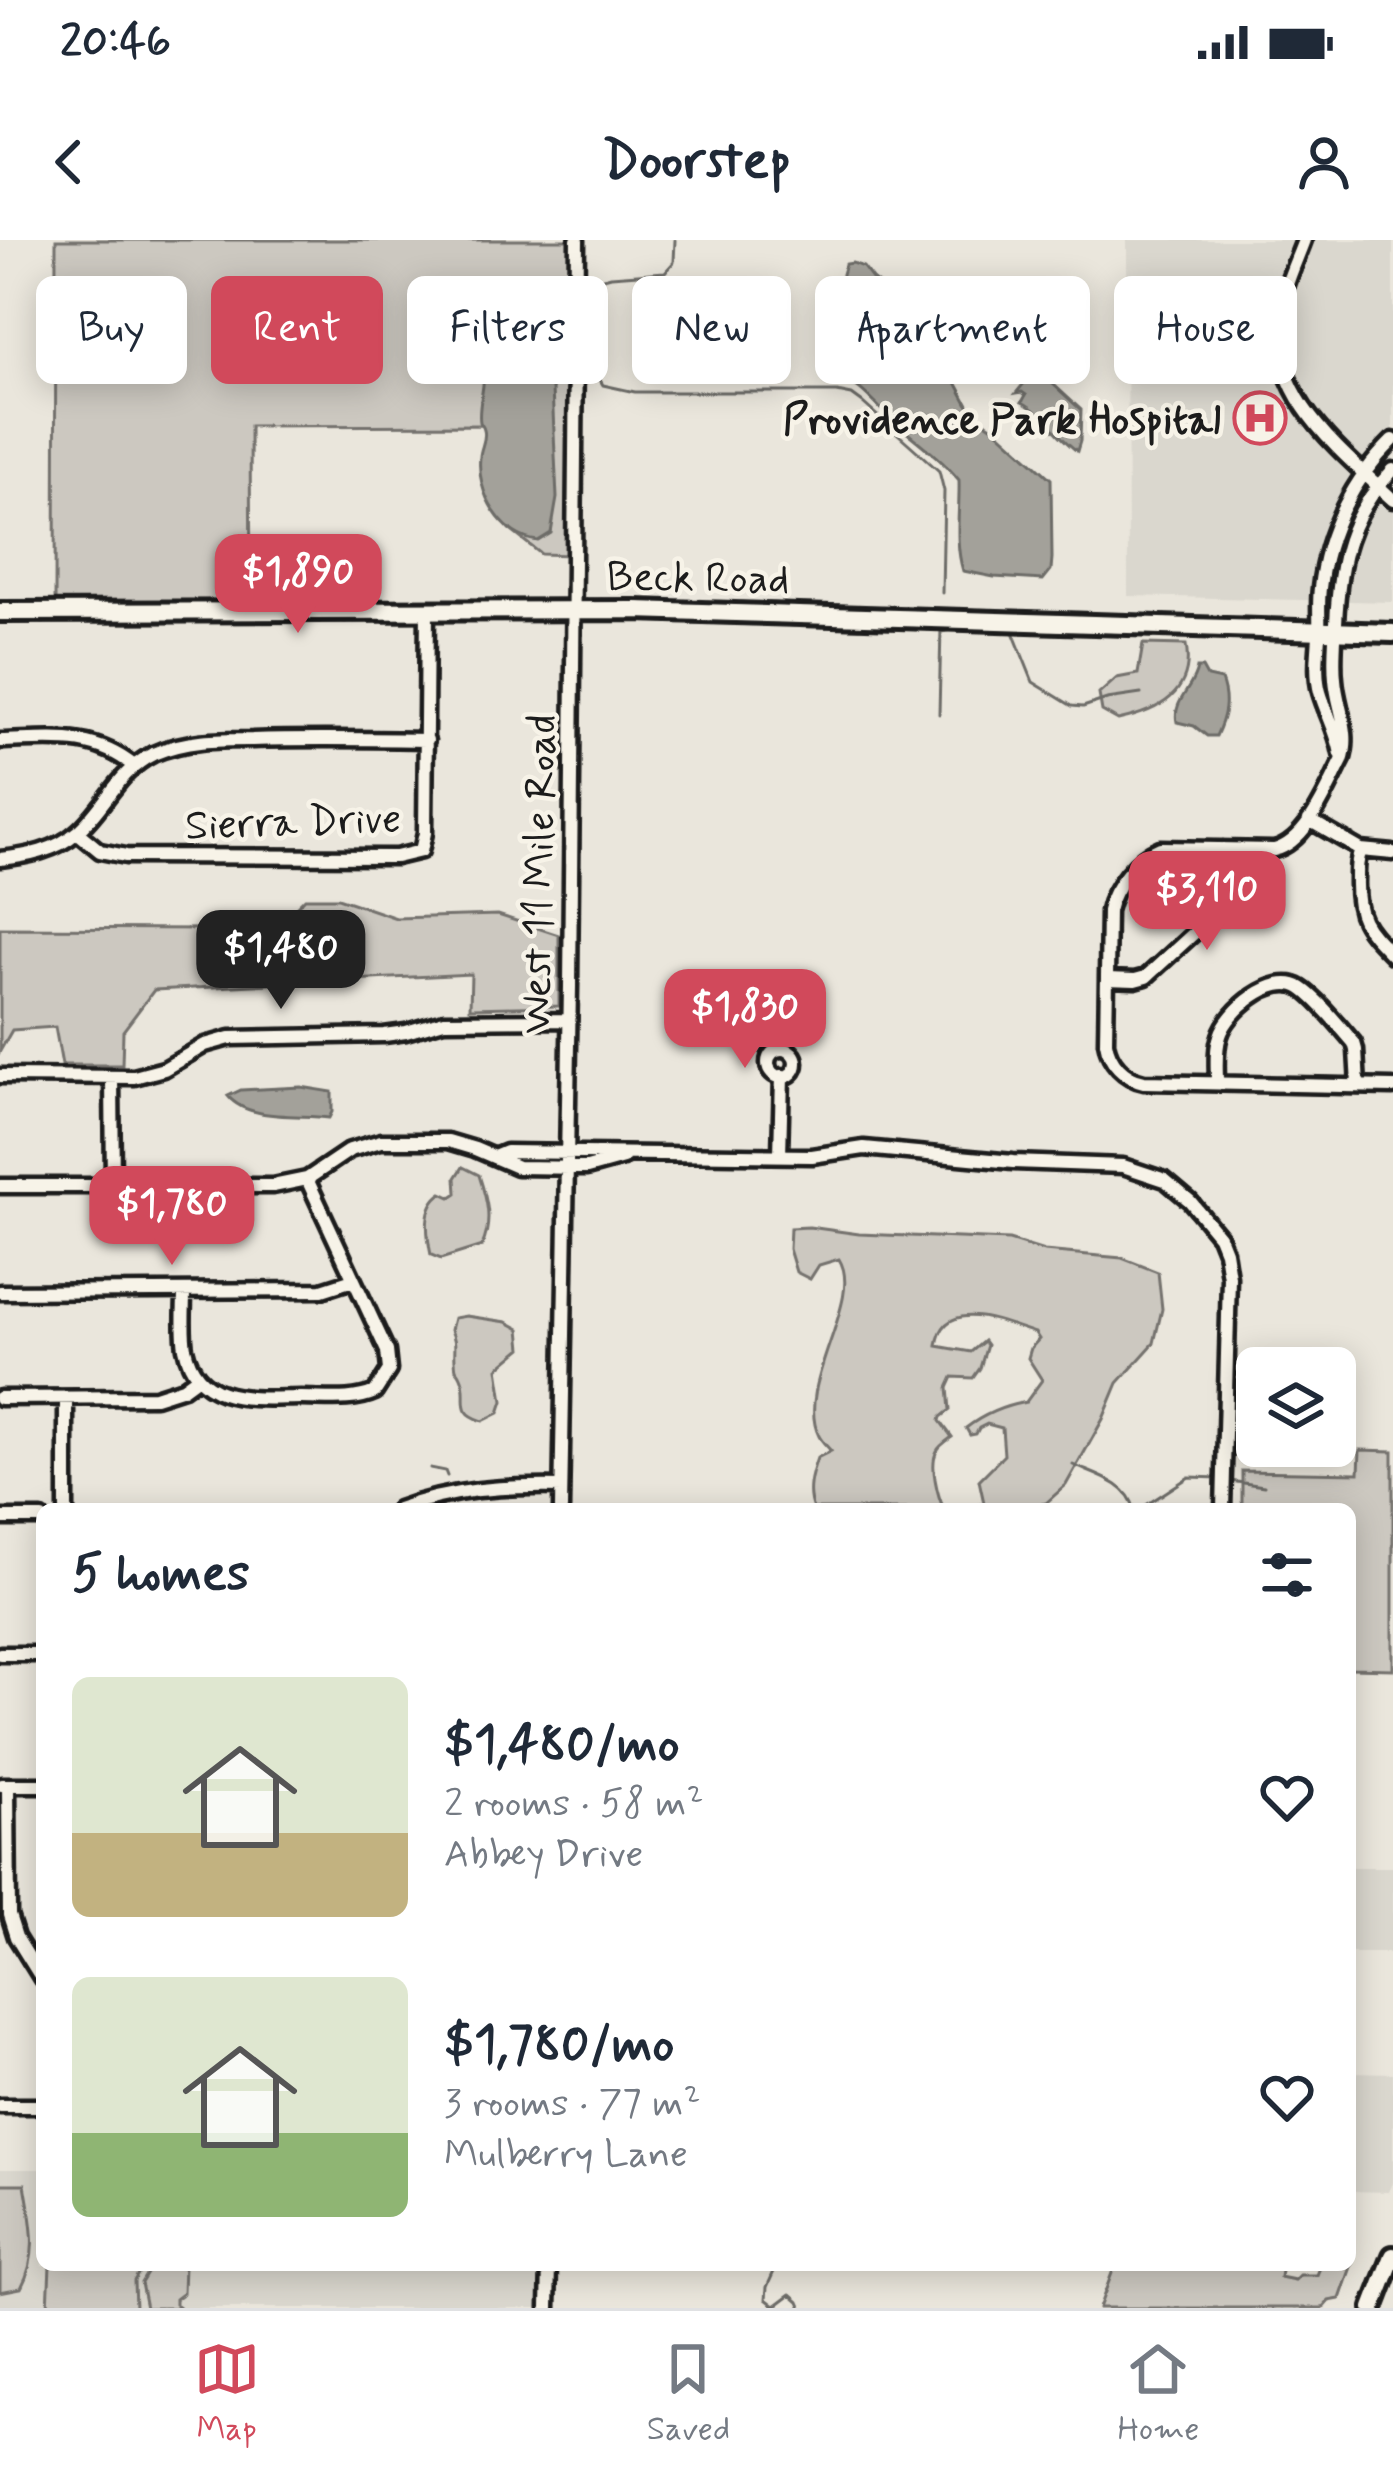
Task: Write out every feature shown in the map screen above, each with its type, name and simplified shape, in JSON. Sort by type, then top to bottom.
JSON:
[{"type":"main road","name":"Beck Road","points":[[0,612],[573,609],[1393,633]]},
{"type":"main road","points":[[1373,2308],[1393,2256]]},
{"type":"street","name":"West 11 Mile Road","points":[[561,1503],[577,240]]},
{"type":"street","points":[[1304,240],[1281,304],[1285,372],[1313,422],[1393,500]]},
{"type":"street","points":[[1393,440],[1344,505],[1320,584],[1342,761],[1297,838],[1283,848],[1154,849],[1113,893],[1108,911],[1107,979],[1107,1050],[1126,1075],[1144,1082],[1393,1087]]},
{"type":"street","points":[[1335,713],[1319,686],[1344,550],[1359,513],[1393,470]]},
{"type":"street","name":"Sierra Drive","points":[[77,832],[100,851],[126,856],[396,857],[421,851],[428,609]]},
{"type":"street","points":[[1319,686],[1335,685]]},
{"type":"street","points":[[0,859],[57,845],[77,832],[134,766],[181,743],[427,740]]},
{"type":"street","points":[[0,741],[84,741],[118,753],[134,766]]},
{"type":"street","points":[[1309,820],[1361,850],[1393,853]]},
{"type":"street","points":[[1107,979],[1147,977],[1217,912],[1223,849]]},
{"type":"street","points":[[1361,850],[1357,911],[1393,956]]},
{"type":"street","points":[[1217,1083],[1217,1046],[1224,1025],[1263,990],[1285,984],[1303,989],[1354,1043],[1358,1086]]},
{"type":"street","points":[[0,1076],[134,1077],[158,1072],[205,1045],[230,1038],[384,1035],[461,1020],[569,1020]]},
{"type":"street","points":[[780,1155],[782,1076]]},
{"type":"street","points":[[112,1077],[112,1185]]},
{"type":"street","points":[[0,1186],[273,1186],[308,1179],[350,1150],[374,1142],[448,1142],[494,1156],[506,1151],[594,1167],[637,1153],[812,1156],[864,1148],[1013,1162],[1123,1166],[1151,1173],[1178,1189],[1211,1223],[1228,1263],[1223,1503]]},
{"type":"street","points":[[184,1292],[185,1345],[198,1377],[222,1393],[242,1399],[353,1398],[375,1392],[386,1376],[389,1359],[308,1179]]},
{"type":"street","points":[[0,1292],[322,1290],[353,1280]]},
{"type":"street","points":[[0,1398],[161,1396],[198,1377]]},
{"type":"street","points":[[65,1503],[66,1399]]},
{"type":"street","points":[[416,1503],[471,1489],[561,1487]]},
{"type":"street","points":[[0,1518],[36,1518]]},
{"type":"street","points":[[0,1654],[36,1654]]},
{"type":"street","points":[[36,1785],[4,1785],[9,1915],[36,1969]]},
{"type":"street","points":[[0,2106],[36,2106]]},
{"type":"street","points":[[548,2308],[549,2271]]},
{"type":"shaded area","points":[[56,240],[573,240],[573,276],[407,276],[407,384],[572,384],[571,555],[541,554],[497,513],[484,425],[250,426],[251,609],[55,610],[56,384],[187,384],[187,276],[56,276]]},
{"type":"shaded area","name":"Providence Park Hospital","points":[[1127,240],[1393,240],[1393,602],[1128,596],[1127,384],[1297,384],[1297,276],[1127,276]]},
{"type":"shaded area","points":[[845,264],[863,267],[870,276],[842,276]]},
{"type":"shaded area","points":[[483,384],[554,384],[557,498],[551,533],[538,541],[502,522],[487,498],[480,470],[485,433],[480,408]]},
{"type":"shaded area","points":[[853,384],[957,384],[973,414],[1051,479],[1052,558],[1051,570],[1043,580],[963,571],[959,480]]},
{"type":"shaded area","points":[[1023,384],[1053,384],[1081,410],[1077,451],[1022,402],[1026,395],[1016,393]]},
{"type":"shaded area","points":[[1143,644],[1186,645],[1185,676],[1160,705],[1118,720],[1102,711],[1099,694],[1117,678],[1138,674]]},
{"type":"shaded area","points":[[1197,668],[1221,680],[1225,709],[1216,736],[1177,722],[1178,708]]},
{"type":"shaded area","points":[[305,898],[338,898],[396,918],[498,915],[559,935],[559,1006],[470,1008],[471,974],[154,990],[123,1031],[122,1065],[62,1065],[55,1027],[12,1030],[0,1051],[0,928],[213,929],[279,924]]},
{"type":"shaded area","points":[[301,1087],[332,1092],[329,1118],[261,1113],[228,1096],[241,1090]]},
{"type":"shaded area","points":[[463,1167],[479,1175],[488,1211],[485,1237],[482,1246],[441,1259],[431,1255],[429,1213],[442,1193],[451,1197],[457,1193],[456,1178]]},
{"type":"shaded area","points":[[790,1228],[1009,1240],[1044,1251],[1122,1258],[1158,1272],[1162,1309],[1154,1343],[1118,1383],[1066,1485],[1046,1503],[984,1503],[979,1480],[1004,1455],[1002,1428],[987,1424],[970,1435],[966,1428],[994,1411],[1026,1402],[1042,1380],[1028,1358],[1039,1339],[1035,1333],[992,1319],[950,1321],[937,1346],[971,1352],[984,1341],[987,1345],[973,1378],[953,1377],[948,1388],[950,1410],[940,1421],[952,1437],[938,1449],[934,1464],[942,1503],[811,1503],[817,1458],[831,1451],[819,1436],[815,1393],[838,1320],[845,1276],[839,1259],[819,1265],[810,1279],[796,1272],[789,1249]]},
{"type":"shaded area","points":[[454,1318],[507,1322],[520,1329],[522,1348],[498,1368],[503,1401],[499,1413],[483,1421],[465,1409],[464,1386],[456,1368],[451,1330]]},
{"type":"shaded area","points":[[1360,1450],[1393,1451],[1393,1669],[1356,1668],[1356,1503],[1242,1503],[1242,1471],[1359,1473]]},
{"type":"shaded area","points":[[1356,1867],[1393,1867],[1393,1953],[1356,1953]]},
{"type":"shaded area","points":[[1356,2072],[1393,2073],[1393,2183],[1389,2192],[1356,2191]]},
{"type":"shaded area","points":[[0,2169],[36,2169],[36,2271],[550,2271],[549,2308],[0,2308]]},
{"type":"shaded area","points":[[0,2184],[25,2184],[32,2237],[21,2288],[0,2292]]},
{"type":"shaded area","points":[[50,2271],[140,2271],[134,2281],[135,2308],[48,2308]]},
{"type":"shaded area","points":[[148,2271],[184,2271],[183,2293],[175,2299],[180,2308],[146,2308],[141,2283]]},
{"type":"shaded area","points":[[1113,2271],[1281,2271],[1280,2277],[1295,2280],[1300,2275],[1319,2271],[1350,2271],[1340,2299],[1323,2308],[1099,2308]]},
{"type":"waterway","points":[[608,277],[665,272],[674,262],[675,240]]},
{"type":"waterway","points":[[602,384],[635,392],[852,395],[939,471],[944,491],[942,593]]},
{"type":"waterway","points":[[939,714],[941,628]]},
{"type":"waterway","points":[[941,632],[1013,632],[1033,682],[1072,706],[1141,694]]},
{"type":"waterway","points":[[1073,1465],[1118,1486],[1132,1503]]},
{"type":"waterway","points":[[430,1468],[445,1471],[447,1476]]},
{"type":"waterway","points":[[1149,1503],[1189,1477],[1221,1478]]},
{"type":"waterway","points":[[1230,1481],[1264,1486]]},
{"type":"waterway","points":[[774,2271],[766,2299],[775,2306],[791,2294],[802,2308]]},
{"type":"place","name":"Providence Park Hospital","points":[[1260,418]]}]
